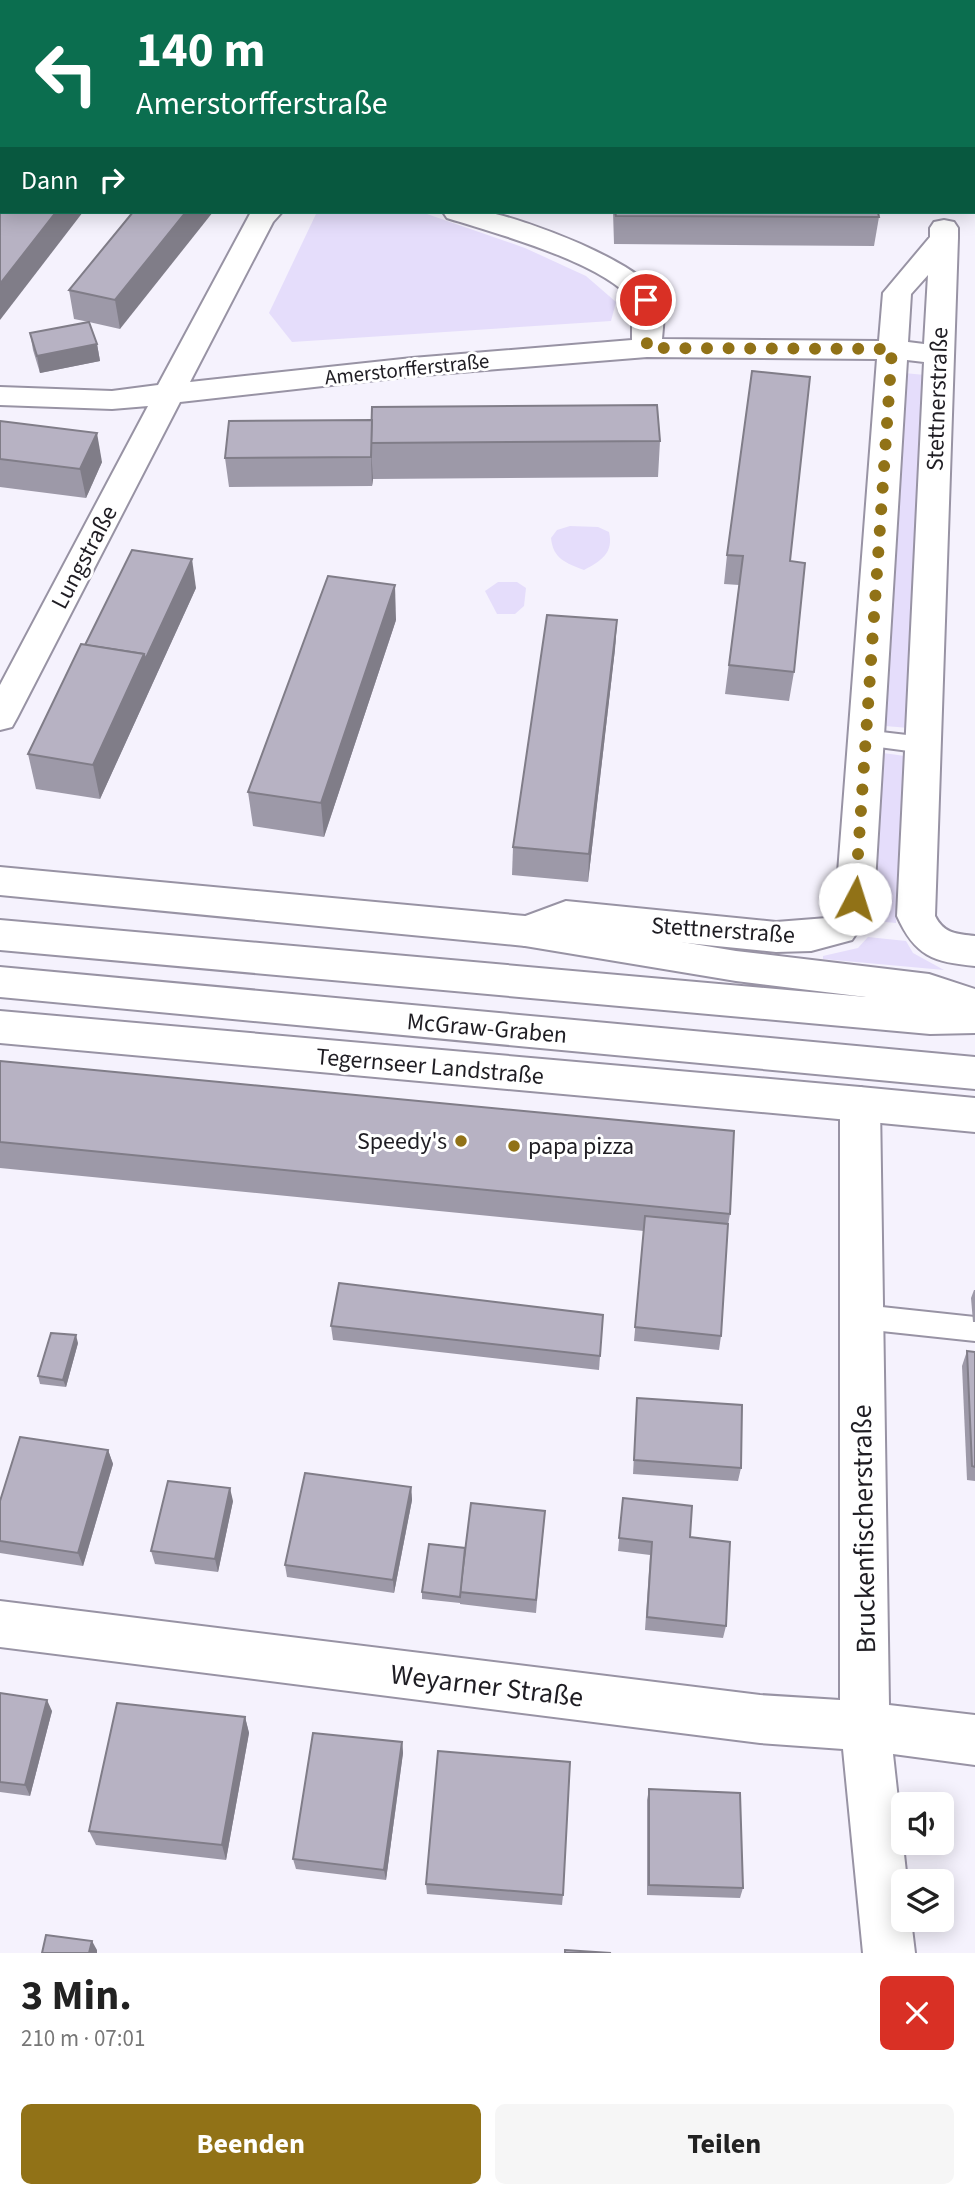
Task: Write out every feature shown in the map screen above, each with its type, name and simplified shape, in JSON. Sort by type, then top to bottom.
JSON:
[{"type":"main road","points":[[168,395],[261,216],[264,214]]},
{"type":"main road","points":[[463,214],[536,238],[604,267],[636,285],[646,300],[647,348]]},
{"type":"main road","name":"Stettnerstraße","points":[[525,931],[566,916],[776,937],[811,936],[839,930],[850,915],[855,899],[864,738],[897,293],[944,225]]},
{"type":"main road","name":"Stettnerstraße","points":[[944,225],[916,916],[925,936],[938,946],[975,951]]},
{"type":"main road","name":"Amerstorfferstraße","points":[[0,396],[112,400],[412,367],[647,348],[892,349],[939,354]]},
{"type":"main road","name":"Lungstraße","points":[[0,718],[168,395]]},
{"type":"main road","points":[[0,881],[525,931],[736,966],[929,989],[975,1006]]},
{"type":"main road","name":"McGraw-Graben","points":[[0,934],[930,1018],[975,1017]]},
{"type":"main road","name":"McGraw-Graben","points":[[0,982],[975,1073]]},
{"type":"main road","name":"Tegernseer Landstraße","points":[[0,1027],[975,1115]]},
{"type":"main road","name":"Bruckenfischerstraße","points":[[860,1104],[865,1726],[889,1953]]},
{"type":"main road","name":"Weyarner Straße","points":[[0,1624],[760,1719],[865,1726],[975,1740]]},
{"type":"lane","points":[[864,738],[924,745]]},
{"type":"lane","points":[[863,1317],[975,1329]]},
{"type":"shaded area","points":[[316,214],[427,214],[525,248],[586,276],[616,302],[611,321],[292,342],[269,313]]},
{"type":"shaded area","points":[[904,373],[925,375],[909,728],[885,726]]},
{"type":"shaded area","points":[[570,526],[598,527],[609,532],[610,546],[605,556],[584,570],[558,556],[552,545],[551,538],[557,530]]},
{"type":"shaded area","points":[[498,582],[517,582],[526,588],[524,606],[515,614],[497,614],[485,591]]},
{"type":"shaded area","points":[[883,753],[905,756],[896,923],[874,921]]},
{"type":"shaded area","points":[[868,937],[906,941],[913,953],[944,970],[823,959],[823,956],[858,948]]},
{"type":"building","points":[[0,214],[54,214],[0,284]]},
{"type":"building","points":[[131,214],[184,214],[115,300],[69,290]]},
{"type":"building","points":[[878,214],[879,217],[616,216]]},
{"type":"building","points":[[89,322],[97,344],[37,356],[30,333]]},
{"type":"building","points":[[752,371],[810,377],[790,561],[805,563],[794,672],[729,665],[743,556],[727,555]]},
{"type":"building","points":[[657,405],[660,441],[371,443],[372,407]]},
{"type":"building","points":[[372,420],[371,457],[225,458],[229,421]]},
{"type":"building","points":[[0,421],[97,433],[80,469],[0,459]]},
{"type":"building","points":[[132,550],[192,559],[145,660],[144,654],[85,645]]},
{"type":"building","points":[[328,576],[395,585],[321,803],[248,792]]},
{"type":"building","points":[[547,615],[617,620],[589,854],[513,847]]},
{"type":"building","points":[[81,644],[144,654],[93,765],[28,754]]},
{"type":"building","points":[[0,1061],[734,1131],[730,1214],[0,1142]]},
{"type":"building","points":[[645,1216],[728,1224],[721,1336],[635,1327]]},
{"type":"building","points":[[339,1283],[603,1315],[600,1356],[331,1326]]},
{"type":"building","points":[[51,1333],[76,1335],[63,1380],[38,1376]]},
{"type":"building","points":[[967,1351],[975,1352],[975,1467],[972,1466]]},
{"type":"building","points":[[637,1398],[742,1405],[741,1468],[634,1460]]},
{"type":"building","points":[[20,1437],[108,1450],[78,1553],[0,1541],[0,1501]]},
{"type":"building","points":[[305,1473],[411,1487],[393,1580],[285,1565]]},
{"type":"building","points":[[168,1481],[230,1488],[215,1559],[151,1551]]},
{"type":"building","points":[[623,1498],[692,1506],[690,1537],[730,1542],[726,1626],[647,1617],[652,1542],[619,1538]]},
{"type":"building","points":[[471,1503],[545,1511],[536,1600],[460,1592]]},
{"type":"building","points":[[429,1544],[465,1548],[460,1597],[422,1592]]},
{"type":"building","points":[[0,1693],[47,1700],[25,1785],[0,1782]]},
{"type":"building","points":[[117,1703],[245,1717],[222,1845],[89,1831]]},
{"type":"building","points":[[313,1733],[402,1742],[384,1870],[293,1859]]},
{"type":"building","points":[[438,1751],[570,1762],[563,1895],[426,1884]]},
{"type":"building","points":[[649,1789],[740,1793],[743,1888],[649,1885]]},
{"type":"building","points":[[46,1935],[92,1941],[89,1953],[42,1953]]},
{"type":"building","points":[[565,1950],[611,1953],[565,1953]]},
{"type":"place","name":"Speedy's","points":[[461,1141]]},
{"type":"place","name":"papa pizza","points":[[514,1146]]},
{"type":"route","points":[[646,300],[647,348],[892,349],[855,899]]}]
